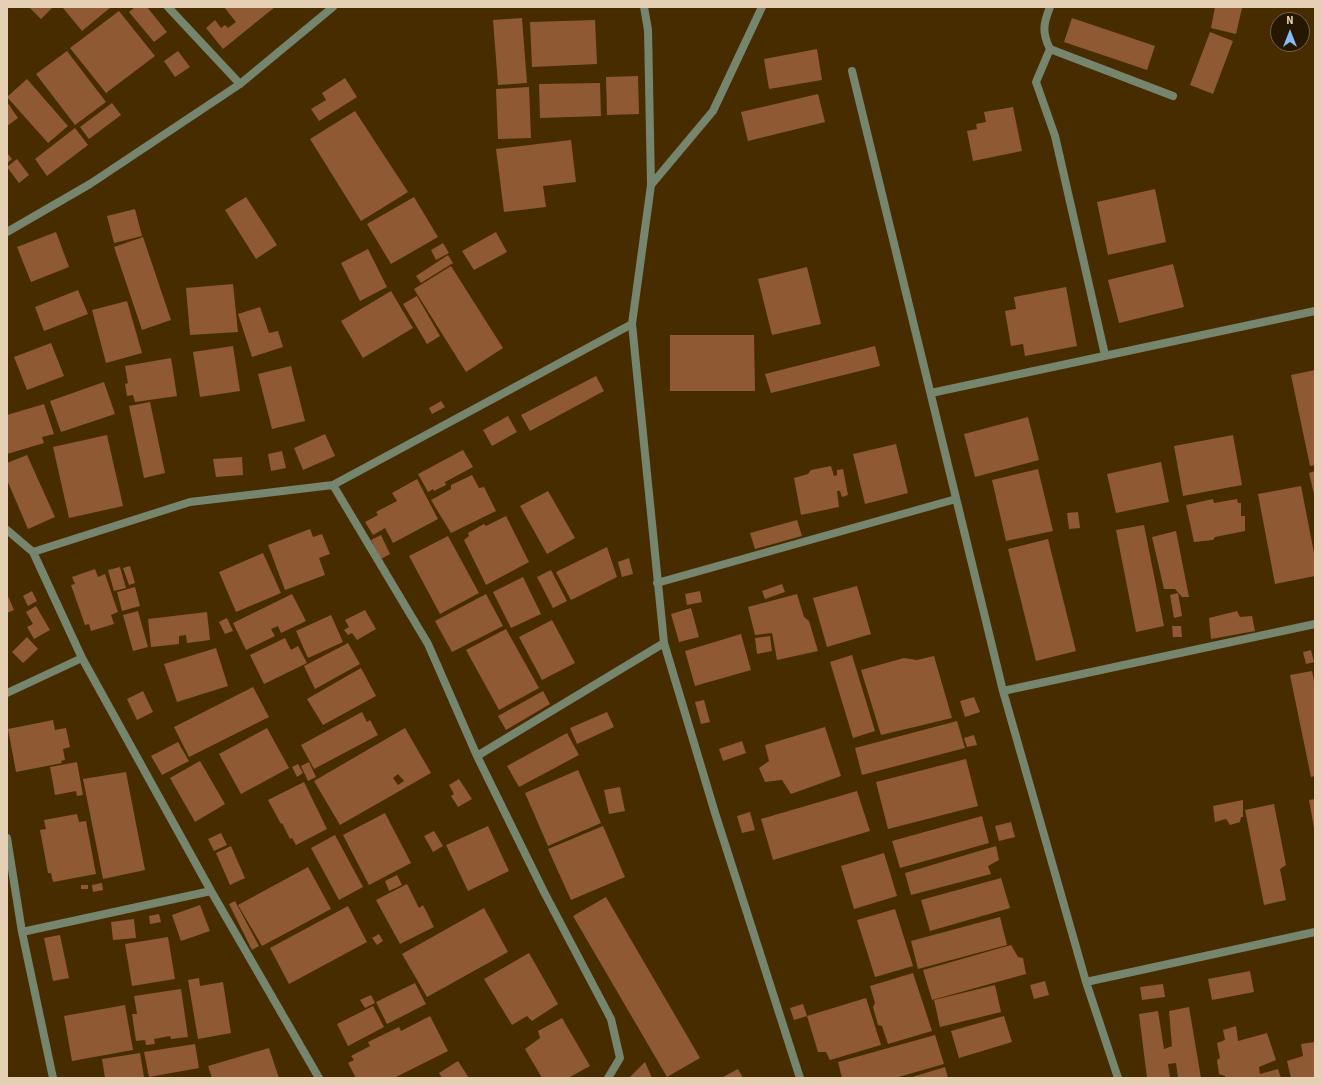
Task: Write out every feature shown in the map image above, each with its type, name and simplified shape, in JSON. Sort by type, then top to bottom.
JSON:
[{"type":"street","points":[[168,7],[240,84]]},
{"type":"street","points":[[7,232],[90,184],[240,84],[333,7]]},
{"type":"street","points":[[644,7],[648,30],[651,185],[632,324],[664,643],[715,813],[800,1078]]},
{"type":"street","points":[[651,185],[713,111],[762,7]]},
{"type":"street","points":[[1050,7],[1043,30],[1045,40],[1050,49],[1173,96]]},
{"type":"street","points":[[1050,49],[1036,82],[1055,136],[1105,355]]},
{"type":"street","points":[[852,71],[1004,691],[1086,982],[1118,1078]]},
{"type":"street","points":[[931,393],[1315,310]]},
{"type":"street","points":[[33,552],[190,502],[333,485],[632,324]]},
{"type":"street","points":[[333,485],[428,644],[477,756],[544,892],[611,1020],[620,1058],[608,1078]]},
{"type":"street","points":[[657,583],[956,499]]},
{"type":"street","points":[[7,530],[33,552],[82,658],[211,890],[319,1078]]},
{"type":"street","points":[[1004,691],[1315,624]]},
{"type":"street","points":[[477,756],[664,643]]},
{"type":"street","points":[[7,693],[82,658]]},
{"type":"street","points":[[7,838],[22,932],[53,1078]]},
{"type":"street","points":[[22,932],[211,890]]},
{"type":"street","points":[[1086,982],[1315,932]]},
{"type":"building","points":[[29,7],[53,7],[41,19]]},
{"type":"building","points":[[111,7],[82,31],[63,8]]},
{"type":"building","points":[[135,7],[147,7],[167,32],[154,42],[129,12]]},
{"type":"building","points":[[224,7],[275,7],[223,49],[206,28],[215,20],[221,28],[225,25],[228,28],[236,22]]},
{"type":"building","points":[[1215,7],[1242,8],[1236,34],[1211,28]]},
{"type":"building","points":[[119,11],[155,56],[106,93],[70,48]]},
{"type":"building","points":[[522,18],[527,83],[498,85],[493,20]]},
{"type":"building","points":[[1072,18],[1155,46],[1147,70],[1064,42]]},
{"type":"building","points":[[595,20],[597,64],[532,67],[530,22]]},
{"type":"building","points":[[1210,32],[1233,41],[1213,94],[1190,85]]},
{"type":"building","points":[[817,49],[822,80],[769,89],[764,59]]},
{"type":"building","points":[[67,51],[106,102],[75,125],[36,74]]},
{"type":"building","points":[[178,51],[190,67],[175,77],[164,61]]},
{"type":"building","points":[[638,76],[639,114],[607,115],[606,77]]},
{"type":"building","points":[[345,78],[357,97],[319,121],[311,109],[326,100],[322,93]]},
{"type":"building","points":[[27,79],[68,126],[48,143],[7,97]]},
{"type":"building","points":[[600,83],[601,116],[540,118],[539,84]]},
{"type":"building","points":[[529,87],[531,138],[498,139],[496,89]]},
{"type":"building","points":[[818,94],[825,122],[748,141],[741,112]]},
{"type":"building","points":[[7,102],[18,118],[7,126]]},
{"type":"building","points":[[112,103],[121,115],[89,139],[80,127]]},
{"type":"building","points":[[1013,107],[1022,151],[973,161],[967,131],[977,129],[976,124],[986,122],[984,112]]},
{"type":"building","points":[[355,111],[408,192],[361,221],[310,139]]},
{"type":"building","points":[[75,128],[88,145],[47,176],[35,159]]},
{"type":"building","points":[[571,140],[576,182],[543,186],[546,207],[504,212],[496,149]]},
{"type":"building","points":[[7,153],[12,159],[7,163]]},
{"type":"building","points":[[17,159],[29,175],[19,183],[7,167]]},
{"type":"building","points":[[1155,189],[1166,242],[1108,255],[1097,202]]},
{"type":"building","points":[[246,197],[277,245],[256,259],[225,210]]},
{"type":"building","points":[[414,197],[438,237],[391,264],[367,224]]},
{"type":"building","points":[[135,209],[142,236],[114,243],[107,216]]},
{"type":"building","points":[[56,232],[69,267],[31,282],[17,247]]},
{"type":"building","points":[[496,232],[507,252],[474,270],[462,251]]},
{"type":"building","points":[[143,237],[171,320],[142,330],[114,247]]},
{"type":"building","points":[[443,243],[449,253],[436,260],[431,250]]},
{"type":"building","points":[[368,249],[387,287],[360,301],[341,263]]},
{"type":"building","points":[[448,255],[453,263],[421,283],[416,276]]},
{"type":"building","points":[[1173,264],[1184,307],[1119,323],[1108,280]]},
{"type":"building","points":[[451,266],[503,348],[466,372],[414,289]]},
{"type":"building","points":[[807,267],[821,324],[772,335],[758,279]]},
{"type":"building","points":[[233,284],[238,332],[190,335],[186,288]]},
{"type":"building","points":[[1066,287],[1077,346],[1025,356],[1023,344],[1011,346],[1005,311],[1016,309],[1014,297]]},
{"type":"building","points":[[78,290],[88,314],[44,331],[35,307]]},
{"type":"building","points":[[391,291],[413,328],[363,358],[341,321]]},
{"type":"building","points":[[417,296],[440,336],[427,344],[403,304]]},
{"type":"building","points":[[127,301],[142,353],[106,363],[92,310]]},
{"type":"building","points":[[260,307],[269,333],[278,331],[283,347],[252,357],[238,314]]},
{"type":"building","points":[[670,335],[754,335],[755,391],[670,391]]},
{"type":"building","points":[[51,343],[64,376],[27,390],[14,357]]},
{"type":"building","points":[[233,346],[240,391],[200,397],[193,352]]},
{"type":"building","points":[[875,346],[880,366],[771,393],[765,374]]},
{"type":"building","points":[[171,358],[177,396],[135,402],[133,395],[127,396],[125,384],[128,383],[125,366]]},
{"type":"building","points":[[291,366],[305,421],[272,429],[258,374]]},
{"type":"building","points":[[1315,370],[1315,465],[1310,466],[1291,375]]},
{"type":"building","points":[[596,376],[604,391],[530,431],[521,415]]},
{"type":"building","points":[[104,382],[115,414],[61,432],[50,401]]},
{"type":"building","points":[[441,401],[445,407],[432,414],[429,408]]},
{"type":"building","points":[[150,402],[165,473],[144,478],[129,406]]},
{"type":"building","points":[[44,404],[54,434],[42,437],[44,443],[7,454],[7,415]]},
{"type":"building","points":[[508,416],[517,432],[492,446],[483,430]]},
{"type":"building","points":[[1028,417],[1039,460],[975,477],[964,434]]},
{"type":"building","points":[[325,434],[335,456],[303,470],[294,448]]},
{"type":"building","points":[[107,435],[123,506],[69,518],[53,447]]},
{"type":"building","points":[[1233,435],[1242,485],[1183,496],[1174,446]]},
{"type":"building","points":[[896,444],[908,493],[865,504],[853,454]]},
{"type":"building","points":[[463,450],[473,467],[445,482],[446,485],[434,491],[433,489],[428,492],[418,474]]},
{"type":"building","points":[[282,451],[286,468],[271,471],[268,454]]},
{"type":"building","points":[[27,455],[55,517],[28,529],[7,480],[7,463]]},
{"type":"building","points":[[242,457],[243,475],[216,477],[213,459]]},
{"type":"building","points":[[1161,462],[1169,502],[1116,513],[1107,474]]},
{"type":"building","points":[[831,466],[834,476],[837,475],[837,470],[843,469],[848,495],[842,497],[840,491],[837,491],[839,507],[801,515],[794,478],[808,474],[811,470]]},
{"type":"building","points":[[1038,469],[1053,531],[1006,541],[992,480]]},
{"type":"building","points":[[1315,471],[1315,494],[1314,494],[1309,473]]},
{"type":"building","points":[[472,475],[479,488],[484,487],[496,511],[451,533],[431,500],[451,489],[451,485]]},
{"type":"building","points":[[417,479],[438,519],[393,543],[385,528],[373,535],[365,522],[378,515],[376,512],[397,501],[392,493]]},
{"type":"building","points":[[1301,486],[1315,558],[1315,576],[1275,584],[1258,494]]},
{"type":"building","points":[[548,491],[575,538],[547,554],[520,506]]},
{"type":"building","points":[[1213,499],[1214,503],[1237,499],[1238,503],[1241,503],[1241,516],[1245,516],[1245,531],[1215,537],[1213,540],[1194,542],[1186,505]]},
{"type":"building","points":[[1078,512],[1080,528],[1069,529],[1067,513]]},
{"type":"building","points":[[506,516],[529,562],[486,585],[464,540],[469,536],[468,533],[484,524],[486,526]]},
{"type":"building","points":[[797,520],[802,536],[755,549],[750,533]]},
{"type":"building","points":[[1144,525],[1164,626],[1136,632],[1116,530]]},
{"type":"building","points":[[310,529],[313,537],[322,534],[330,554],[319,558],[325,575],[285,590],[268,545]]},
{"type":"building","points":[[1176,531],[1189,597],[1182,597],[1175,589],[1164,589],[1152,537]]},
{"type":"building","points":[[381,535],[390,554],[381,559],[371,540]]},
{"type":"building","points":[[448,536],[479,593],[440,614],[409,556]]},
{"type":"building","points":[[1048,539],[1076,651],[1036,661],[1008,549]]},
{"type":"building","points":[[607,547],[617,577],[571,600],[556,572]]},
{"type":"building","points":[[263,553],[281,593],[236,612],[219,572]]},
{"type":"building","points":[[629,558],[633,574],[622,577],[618,562]]},
{"type":"building","points":[[130,566],[135,583],[129,585],[123,568]]},
{"type":"building","points":[[120,567],[126,588],[114,591],[108,570]]},
{"type":"building","points":[[95,569],[98,577],[105,574],[118,612],[111,615],[114,624],[91,631],[89,624],[85,625],[71,585],[75,584],[72,577]]},
{"type":"building","points":[[551,570],[567,601],[553,608],[537,577]]},
{"type":"building","points":[[523,577],[541,614],[511,628],[493,592]]},
{"type":"building","points":[[782,584],[785,592],[765,599],[762,591]]},
{"type":"building","points":[[857,586],[871,634],[827,647],[813,598]]},
{"type":"building","points":[[135,587],[140,606],[122,611],[117,592]]},
{"type":"building","points":[[32,591],[37,601],[28,606],[23,596]]},
{"type":"building","points":[[700,591],[702,602],[687,605],[685,594]]},
{"type":"building","points":[[1178,593],[1182,616],[1174,618],[1170,595]]},
{"type":"building","points":[[7,594],[14,610],[7,613]]},
{"type":"building","points":[[292,594],[306,621],[281,633],[278,626],[271,629],[275,636],[246,650],[233,623]]},
{"type":"building","points":[[486,594],[503,626],[452,652],[435,621]]},
{"type":"building","points":[[797,594],[804,617],[809,621],[818,651],[777,660],[772,633],[755,635],[748,607]]},
{"type":"building","points":[[36,606],[50,630],[34,639],[27,627],[33,624],[26,612]]},
{"type":"building","points":[[691,608],[699,637],[679,642],[671,614]]},
{"type":"building","points":[[365,610],[376,629],[357,640],[352,633],[348,635],[344,630],[349,627],[345,620]]},
{"type":"building","points":[[138,611],[148,647],[133,651],[123,615]]},
{"type":"building","points":[[1237,611],[1240,617],[1252,616],[1255,631],[1211,639],[1209,618]]},
{"type":"building","points":[[207,612],[210,640],[187,643],[186,635],[179,636],[179,644],[151,647],[148,619]]},
{"type":"building","points":[[331,615],[343,642],[308,658],[296,631]]},
{"type":"building","points":[[227,618],[233,631],[225,634],[219,622]]},
{"type":"building","points":[[552,620],[575,663],[542,680],[519,637]]},
{"type":"building","points":[[1172,626],[1181,626],[1182,637],[1173,637]]},
{"type":"building","points":[[506,629],[539,688],[499,710],[466,650]]},
{"type":"building","points":[[741,634],[751,670],[695,686],[685,651]]},
{"type":"building","points":[[770,636],[772,651],[757,654],[755,638]]},
{"type":"building","points":[[27,637],[38,649],[23,663],[12,652]]},
{"type":"building","points":[[285,638],[291,650],[298,646],[307,663],[264,684],[250,655]]},
{"type":"building","points":[[348,643],[360,664],[315,689],[304,666]]},
{"type":"building","points":[[216,648],[228,686],[177,702],[164,664]]},
{"type":"building","points":[[1311,650],[1314,662],[1306,664],[1303,652]]},
{"type":"building","points":[[852,655],[875,731],[853,738],[830,662]]},
{"type":"building","points":[[934,656],[952,718],[881,735],[861,670],[904,658],[917,660]]},
{"type":"building","points":[[361,668],[376,696],[323,725],[307,699]]},
{"type":"building","points":[[1312,671],[1315,685],[1315,776],[1311,777],[1290,675]]},
{"type":"building","points":[[253,687],[269,717],[189,757],[174,727]]},
{"type":"building","points":[[143,691],[153,712],[137,720],[127,699]]},
{"type":"building","points":[[543,691],[550,704],[506,730],[498,716]]},
{"type":"building","points":[[974,697],[980,712],[965,717],[960,701]]},
{"type":"building","points":[[704,700],[710,722],[701,724],[695,702]]},
{"type":"building","points":[[362,712],[367,722],[370,720],[378,735],[314,769],[301,745]]},
{"type":"building","points":[[607,712],[614,727],[577,744],[570,728]]},
{"type":"building","points":[[53,720],[55,730],[66,728],[70,747],[63,749],[65,760],[61,761],[62,763],[16,772],[8,729]]},
{"type":"building","points":[[957,721],[965,748],[862,775],[855,748]]},
{"type":"building","points":[[825,727],[841,776],[791,794],[782,780],[765,782],[759,768],[769,761],[765,745]]},
{"type":"building","points":[[267,728],[289,768],[241,794],[219,754]]},
{"type":"building","points":[[405,728],[431,773],[340,825],[314,781]],"holes":[[[398,774],[404,781],[398,785],[393,778]]]},
{"type":"building","points":[[567,733],[579,755],[519,787],[507,766]]},
{"type":"building","points":[[974,735],[977,745],[967,747],[964,738]]},
{"type":"building","points":[[742,741],[746,753],[723,761],[719,749]]},
{"type":"building","points":[[178,742],[189,761],[162,775],[151,756]]},
{"type":"building","points":[[966,759],[978,806],[888,829],[876,782]]},
{"type":"building","points":[[200,761],[225,804],[195,822],[170,778]]},
{"type":"building","points":[[77,762],[83,795],[77,796],[76,791],[55,795],[50,767]]},
{"type":"building","points":[[309,762],[316,777],[308,781],[301,766]]},
{"type":"building","points":[[298,764],[303,773],[297,777],[292,767]]},
{"type":"building","points":[[578,770],[601,823],[548,846],[525,793]]},
{"type":"building","points":[[126,772],[145,870],[103,879],[83,779]]},
{"type":"building","points":[[459,779],[472,799],[458,807],[451,796],[454,794],[449,785]]},
{"type":"building","points":[[304,782],[327,829],[296,845],[292,838],[290,839],[268,800]]},
{"type":"building","points":[[620,787],[625,811],[609,814],[604,790]]},
{"type":"building","points":[[857,791],[870,831],[773,860],[761,819]]},
{"type":"building","points":[[1315,799],[1315,828],[1314,828],[1309,800]]},
{"type":"building","points":[[1243,800],[1243,817],[1241,817],[1240,822],[1230,825],[1226,819],[1215,822],[1213,806]]},
{"type":"building","points":[[1274,804],[1286,865],[1280,869],[1286,900],[1264,905],[1245,810]]},
{"type":"building","points":[[750,812],[755,830],[742,833],[737,816]]},
{"type":"building","points":[[385,813],[411,863],[369,885],[343,835]]},
{"type":"building","points":[[77,814],[79,822],[86,821],[96,874],[53,882],[51,873],[48,873],[40,830],[46,829],[44,820]]},
{"type":"building","points":[[982,816],[989,843],[900,868],[892,841]]},
{"type":"building","points":[[1011,822],[1015,837],[999,841],[995,826]]},
{"type":"building","points":[[488,826],[509,871],[468,891],[446,845]]},
{"type":"building","points":[[603,826],[625,877],[571,900],[548,849]]},
{"type":"building","points":[[434,831],[443,846],[433,852],[424,836]]},
{"type":"building","points":[[221,833],[227,845],[214,851],[208,839]]},
{"type":"building","points":[[335,835],[363,887],[339,900],[311,848]]},
{"type":"building","points":[[231,846],[245,878],[230,885],[216,853]]},
{"type":"building","points":[[996,846],[999,860],[988,866],[991,874],[911,895],[905,873]]},
{"type":"building","points":[[884,853],[897,896],[854,909],[841,866]]},
{"type":"building","points":[[308,867],[331,909],[262,946],[238,905]]},
{"type":"building","points":[[397,875],[402,885],[389,891],[385,881]]},
{"type":"building","points":[[1001,878],[1010,908],[930,931],[921,900]]},
{"type":"building","points":[[102,883],[103,890],[93,892],[92,885]]},
{"type":"building","points":[[407,884],[419,908],[423,905],[434,927],[400,944],[376,900]]},
{"type":"building","points":[[81,885],[88,885],[88,889],[81,889]]},
{"type":"building","points":[[606,897],[700,1058],[667,1077],[573,916]]},
{"type":"building","points":[[235,901],[259,946],[252,950],[229,904]]},
{"type":"building","points":[[200,905],[210,931],[181,941],[172,915]]},
{"type":"building","points":[[348,906],[367,942],[289,984],[270,948]]},
{"type":"building","points":[[484,908],[508,952],[427,997],[402,954]]},
{"type":"building","points":[[895,909],[913,966],[875,977],[857,920]]},
{"type":"building","points":[[159,914],[161,922],[150,924],[149,916]]},
{"type":"building","points":[[1000,917],[1007,945],[918,969],[911,941]]},
{"type":"building","points":[[134,919],[136,938],[113,940],[111,922]]},
{"type":"building","points":[[379,934],[383,941],[377,945],[372,938]]},
{"type":"building","points":[[60,935],[69,978],[53,981],[44,938]]},
{"type":"building","points":[[168,937],[175,979],[132,986],[125,944]]},
{"type":"building","points":[[1011,945],[1018,957],[1023,958],[1026,974],[932,1000],[923,970]]},
{"type":"building","points":[[529,953],[558,1004],[532,1021],[527,1016],[512,1025],[484,979]]},
{"type":"building","points":[[1250,971],[1254,992],[1212,1000],[1208,979]]},
{"type":"building","points":[[913,973],[932,1031],[888,1044],[882,1026],[878,1025],[873,1007],[875,1003],[870,986]]},
{"type":"building","points":[[199,978],[200,986],[223,982],[231,1033],[198,1039],[188,980]]},
{"type":"building","points":[[1045,981],[1049,995],[1034,999],[1030,985]]},
{"type":"building","points":[[415,983],[426,1004],[387,1024],[376,1002]]},
{"type":"building","points":[[1163,984],[1165,997],[1142,1000],[1140,987]]},
{"type":"building","points":[[995,985],[1001,1012],[940,1027],[934,1000]]},
{"type":"building","points":[[181,989],[188,1037],[171,1039],[170,1036],[154,1039],[155,1044],[146,1045],[145,1040],[136,1041],[132,1014],[137,1014],[134,996]]},
{"type":"building","points":[[371,995],[375,1003],[365,1008],[360,1000]]},
{"type":"building","points":[[866,998],[881,1045],[830,1060],[826,1052],[818,1052],[807,1016]]},
{"type":"building","points":[[803,1004],[807,1016],[794,1020],[790,1008]]},
{"type":"building","points":[[125,1005],[133,1050],[72,1061],[64,1016]]},
{"type":"building","points":[[373,1006],[384,1027],[348,1046],[337,1024]]},
{"type":"building","points":[[1189,1007],[1201,1078],[1178,1078],[1176,1063],[1168,1064],[1170,1078],[1147,1078],[1139,1014],[1158,1011],[1164,1049],[1172,1046],[1169,1011]]},
{"type":"building","points":[[430,1016],[448,1051],[394,1078],[356,1078],[348,1063],[354,1060],[351,1056],[370,1046],[368,1042],[399,1027],[401,1031]]},
{"type":"building","points":[[1004,1016],[1012,1042],[959,1058],[951,1031]]},
{"type":"building","points":[[562,1018],[590,1066],[568,1078],[542,1078],[525,1049],[540,1038],[538,1031]]},
{"type":"building","points":[[1236,1026],[1238,1041],[1267,1033],[1276,1060],[1259,1067],[1260,1074],[1278,1069],[1281,1078],[1225,1078],[1225,1076],[1219,1074],[1217,1060],[1220,1058],[1217,1043],[1225,1040],[1223,1030]]},
{"type":"building","points":[[935,1035],[944,1064],[895,1078],[842,1078],[838,1062]]},
{"type":"building","points":[[1315,1042],[1315,1078],[1291,1078],[1287,1061],[1303,1056],[1301,1044]]},
{"type":"building","points":[[195,1044],[199,1068],[149,1077],[144,1052]]},
{"type":"building","points":[[269,1048],[279,1078],[212,1078],[208,1066]]},
{"type":"building","points":[[140,1053],[144,1077],[105,1078],[102,1059]]},
{"type":"building","points":[[458,1061],[469,1078],[442,1078],[439,1073]]},
{"type":"building","points":[[645,1062],[652,1078],[629,1078]]},
{"type":"building","points":[[945,1067],[948,1078],[909,1078]]},
{"type":"building","points":[[738,1069],[743,1078],[721,1078]]}]
